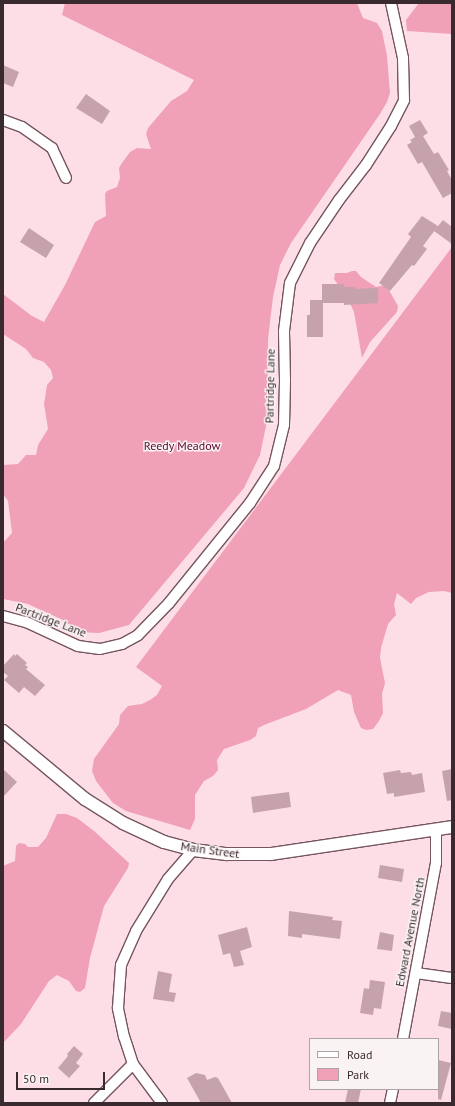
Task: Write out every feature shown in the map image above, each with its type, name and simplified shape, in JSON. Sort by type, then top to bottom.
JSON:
[{"type":"street","name":"Partridge Lane","points":[[3,616],[26,622],[78,646],[100,649],[122,644],[138,635],[170,603],[220,542],[258,491],[274,466],[284,425],[284,331],[290,283],[310,243],[339,200],[366,165],[391,126],[404,100],[403,58],[391,3]]},
{"type":"street","points":[[3,120],[22,127],[52,148],[66,178]]},
{"type":"street","name":"Main Street","points":[[3,731],[85,799],[123,823],[164,842],[193,850],[227,854],[271,854],[452,827]]},
{"type":"street","name":"Edward Avenue North","points":[[403,1038],[436,863],[436,829]]},
{"type":"street","points":[[162,1103],[133,1064],[124,1037],[118,1008],[121,965],[136,931],[168,879],[193,850]]},
{"type":"street","points":[[416,973],[452,978]]},
{"type":"street","points":[[94,1103],[133,1064]]},
{"type":"street","points":[[390,1103],[393,1090]]},
{"type":"green space","name":"Reedy Meadow","points":[[65,3],[357,3],[363,18],[377,23],[382,31],[387,56],[390,93],[380,114],[291,243],[280,265],[273,297],[268,339],[267,421],[260,455],[244,488],[129,625],[99,633],[77,632],[65,621],[28,604],[3,599],[3,543],[12,533],[8,501],[3,494],[3,465],[18,464],[26,455],[36,455],[38,445],[48,429],[44,404],[47,385],[53,378],[51,370],[44,362],[33,358],[26,349],[3,334],[3,294],[32,316],[44,322],[65,285],[95,222],[106,216],[105,194],[107,191],[117,187],[120,178],[119,168],[122,163],[130,152],[137,148],[151,149],[146,134],[148,128],[171,101],[187,91],[194,80],[62,15]]},
{"type":"green space","points":[[419,3],[452,3],[452,34],[407,31],[406,20]]},
{"type":"green space","points":[[452,247],[452,593],[444,591],[429,592],[416,598],[411,604],[397,593],[394,604],[396,615],[388,624],[381,648],[380,658],[385,683],[382,694],[383,713],[379,721],[373,729],[366,730],[361,728],[354,712],[351,695],[338,690],[306,709],[258,728],[256,736],[250,740],[224,749],[217,760],[218,770],[213,776],[204,781],[195,795],[195,819],[190,830],[126,811],[113,803],[96,781],[92,771],[94,759],[119,724],[120,715],[128,706],[142,704],[150,700],[157,695],[162,686],[136,667]]},
{"type":"green space","points":[[356,271],[361,277],[376,287],[386,285],[398,306],[397,312],[370,342],[362,358],[354,312],[348,299],[334,279],[335,273],[347,273]]},
{"type":"green space","points":[[57,814],[66,814],[77,818],[94,831],[129,863],[128,868],[104,906],[90,958],[85,988],[80,992],[76,991],[69,981],[57,975],[49,981],[21,1024],[3,1043],[3,866],[15,861],[16,846],[19,843],[25,844],[28,847],[38,847],[46,838]]},
{"type":"building","points":[[3,65],[19,72],[13,87],[3,83]]},
{"type":"building","points":[[86,94],[110,111],[102,124],[76,108]]},
{"type":"building","points":[[420,120],[428,133],[423,136],[434,154],[438,152],[449,170],[447,171],[452,180],[452,193],[443,198],[422,162],[418,164],[407,145],[412,142],[410,140],[415,137],[409,126]]},
{"type":"building","points":[[422,216],[438,226],[423,246],[427,249],[414,266],[412,265],[390,291],[379,283],[411,237],[408,234]]},
{"type":"building","points":[[443,220],[452,227],[452,244],[434,231]]},
{"type":"building","points":[[29,228],[54,245],[46,258],[20,242]]},
{"type":"building","points":[[322,284],[344,284],[344,287],[355,287],[355,289],[378,288],[378,303],[344,305],[344,303],[323,303],[323,337],[307,337],[307,315],[310,315],[310,300],[322,300]]},
{"type":"building","points":[[14,654],[15,656],[17,654],[27,663],[25,665],[28,667],[26,669],[45,685],[35,696],[24,687],[19,693],[4,680],[8,676],[3,672],[3,666]]},
{"type":"building","points":[[3,769],[17,782],[3,797]]},
{"type":"building","points":[[452,769],[452,800],[447,801],[442,771]]},
{"type":"building","points":[[400,770],[401,773],[411,772],[412,775],[422,773],[425,792],[394,797],[394,793],[387,794],[383,773]]},
{"type":"building","points":[[289,792],[291,807],[253,813],[251,797]]},
{"type":"building","points":[[380,865],[404,869],[402,882],[378,878]]},
{"type":"building","points":[[289,911],[333,917],[332,920],[342,921],[340,939],[302,934],[302,938],[288,936]]},
{"type":"building","points":[[247,927],[252,947],[240,951],[244,965],[234,967],[230,953],[223,955],[218,935]]},
{"type":"building","points":[[380,932],[394,935],[392,951],[377,949]]},
{"type":"building","points":[[158,971],[172,974],[169,992],[176,993],[174,1002],[153,999]]},
{"type":"building","points":[[370,980],[385,982],[381,1009],[374,1008],[373,1015],[360,1013],[364,988],[369,989]]},
{"type":"building","points":[[441,1011],[452,1013],[452,1029],[438,1026]]},
{"type":"building","points":[[74,1046],[83,1054],[76,1063],[80,1066],[69,1078],[58,1068]]},
{"type":"building","points":[[439,1060],[451,1063],[441,1100],[438,1099]]},
{"type":"building","points":[[196,1073],[205,1075],[207,1080],[215,1077],[218,1078],[232,1103],[201,1103],[187,1078]]},
{"type":"building","points":[[348,1090],[361,1090],[358,1103],[345,1103]]}]
